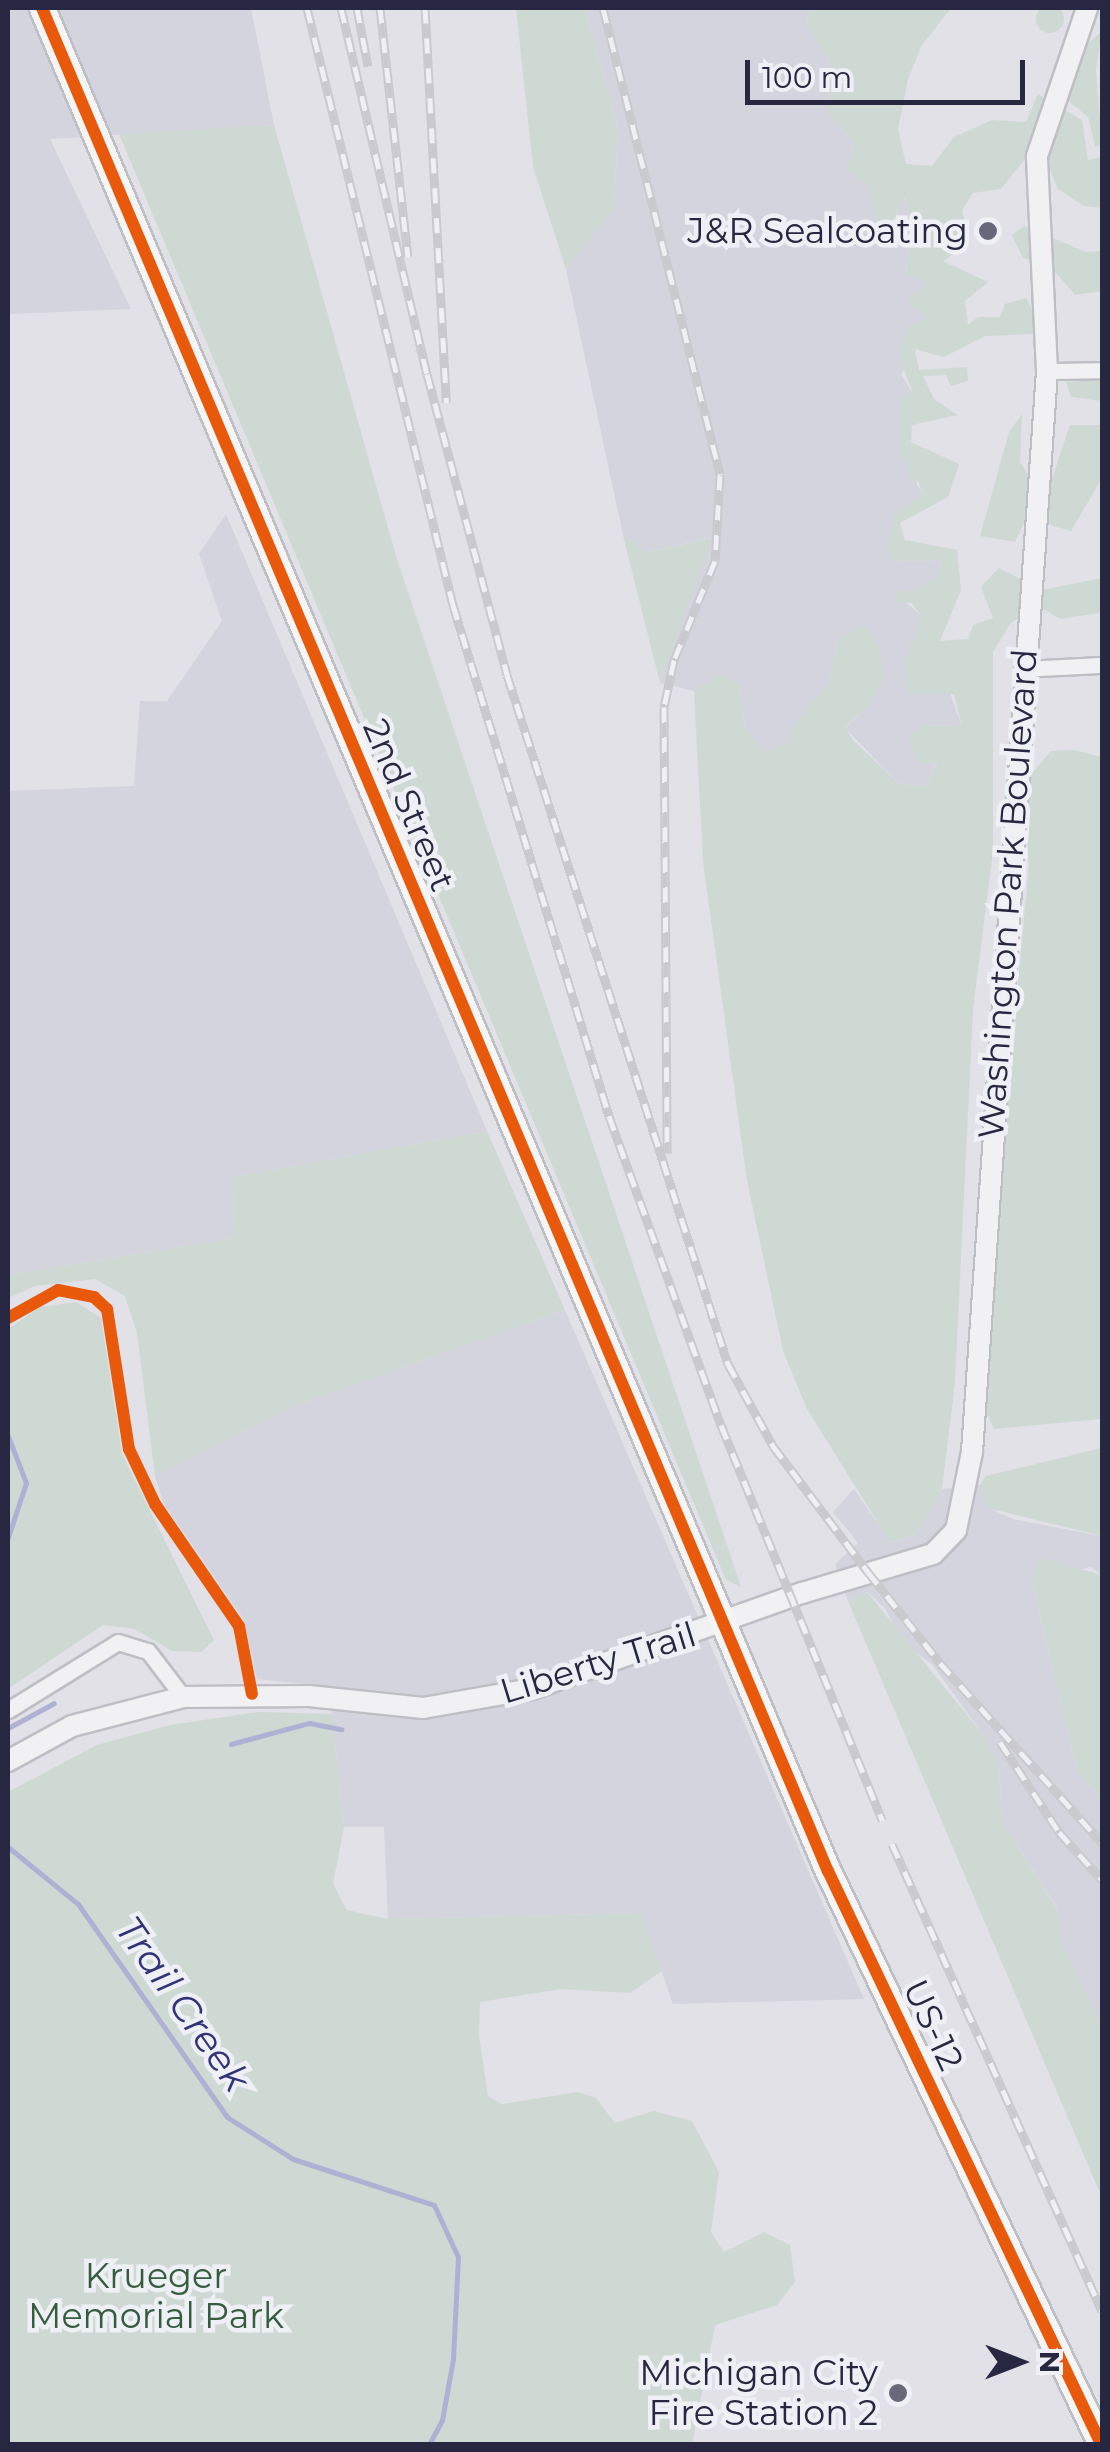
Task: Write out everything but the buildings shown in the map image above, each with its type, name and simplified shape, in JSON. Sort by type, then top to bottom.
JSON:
[{"type":"main road","name":"2nd Street","points":[[42,8],[722,1626]]},
{"type":"main road","name":"US-12","points":[[722,1626],[828,1871],[1101,2444]]},
{"type":"street","name":"Washington Park Boulevard","points":[[722,1626],[802,1593],[933,1554],[956,1530],[966,1500],[1022,669],[1047,371],[1037,156],[1087,8]]},
{"type":"street","points":[[1047,371],[1102,370]]},
{"type":"street","points":[[1022,669],[1102,665]]},
{"type":"street","name":"Liberty Trail","points":[[10,1759],[72,1726],[183,1696],[310,1696],[423,1708],[532,1689],[722,1626]]},
{"type":"street","points":[[8,1710],[118,1642],[148,1651],[183,1696]]},
{"type":"shaded area","points":[[8,8],[251,8],[274,125],[50,139],[131,309],[8,314]]},
{"type":"shaded area","points":[[585,8],[811,8],[806,22],[833,69],[828,112],[854,143],[846,169],[869,187],[892,230],[903,194],[910,221],[906,273],[928,284],[928,318],[901,375],[912,392],[906,460],[922,494],[894,515],[892,561],[942,560],[936,577],[918,590],[895,593],[922,616],[962,726],[924,725],[937,761],[926,787],[898,783],[845,728],[872,703],[837,641],[829,682],[790,743],[762,753],[745,725],[739,684],[719,675],[694,691],[660,683],[711,538],[646,552],[623,535],[566,269],[614,208],[618,128]]},
{"type":"shaded area","points":[[226,514],[487,1131],[233,1177],[234,1238],[8,1275],[8,791],[134,786],[140,701],[167,701],[222,621],[199,554]]},
{"type":"shaded area","points":[[565,1310],[864,1999],[673,2004],[641,1913],[388,1919],[384,1827],[344,1827],[329,1687],[257,1679],[244,1620],[164,1504],[155,1476],[294,1406]]},
{"type":"shaded area","points":[[980,1485],[987,1507],[1012,1519],[1102,1536],[1102,1575],[1091,1567],[1032,1582],[1077,1771],[1102,1799],[1102,2027],[1060,1940],[1057,1908],[1002,1821],[999,1765],[984,1736],[932,1664],[903,1644],[885,1608],[867,1592],[848,1601],[835,1564],[858,1543],[833,1512],[854,1489],[891,1542],[916,1535],[942,1489]]},
{"type":"green space","points":[[1050,5],[1060,9],[1064,19],[1060,29],[1050,33],[1040,29],[1036,19],[1040,9]]},
{"type":"green space","points":[[516,8],[585,8],[618,128],[614,208],[566,269],[533,167]]},
{"type":"green space","points":[[811,8],[951,8],[922,45],[908,79],[898,129],[906,164],[932,166],[954,137],[992,120],[1026,122],[1038,94],[1082,120],[1088,160],[1102,157],[1102,208],[1084,206],[1058,189],[1048,165],[1025,159],[1001,189],[973,193],[962,210],[968,243],[943,261],[988,282],[965,301],[968,325],[978,317],[1000,317],[1005,304],[1026,298],[1038,321],[1035,334],[985,336],[944,357],[915,349],[919,370],[967,367],[968,381],[951,386],[946,375],[923,376],[934,399],[957,415],[912,425],[911,442],[959,464],[948,497],[900,523],[905,540],[957,550],[961,590],[940,641],[968,639],[973,625],[993,618],[981,587],[999,568],[1042,590],[1102,578],[1102,603],[1099,613],[1060,619],[1037,605],[1010,624],[993,652],[993,851],[973,1009],[955,1383],[942,1489],[916,1535],[890,1542],[807,1409],[783,1351],[747,1181],[703,862],[694,691],[719,675],[739,684],[745,725],[762,752],[790,743],[791,729],[829,682],[837,641],[864,624],[879,646],[884,678],[872,703],[845,727],[853,740],[898,783],[926,787],[937,762],[919,763],[908,738],[924,725],[962,726],[954,694],[907,694],[905,659],[921,616],[912,603],[897,603],[895,592],[918,590],[936,577],[942,560],[892,561],[887,549],[894,515],[922,494],[918,481],[908,481],[906,460],[898,455],[899,401],[912,391],[898,354],[908,327],[927,318],[906,301],[927,284],[906,274],[910,221],[904,196],[882,249],[869,187],[846,169],[854,143],[828,112],[833,69],[806,22]]},
{"type":"green space","points":[[1102,31],[1096,70],[1102,145],[1095,146],[1088,117],[1066,99],[1083,48]]},
{"type":"green space","points":[[274,125],[397,559],[741,1587],[726,1580],[119,134]]},
{"type":"green space","points":[[1024,226],[1086,252],[1102,251],[1102,291],[1075,295],[1052,268],[1023,258],[1012,235]]},
{"type":"green space","points":[[1102,379],[1102,401],[1071,397],[1066,382]]},
{"type":"green space","points":[[1022,414],[1020,462],[1032,480],[1050,485],[1070,425],[1102,425],[1102,478],[1071,531],[1052,526],[1031,508],[1015,542],[980,536],[1009,432]]},
{"type":"green space","points":[[623,535],[647,552],[712,538],[660,683]]},
{"type":"green space","points":[[1074,750],[1102,757],[1102,1419],[994,1429],[978,1395],[1029,866],[1023,784],[1051,751]]},
{"type":"green space","points":[[487,1131],[565,1310],[294,1406],[155,1476],[137,1333],[125,1296],[95,1279],[35,1286],[8,1298],[8,1275],[234,1238],[233,1177]]},
{"type":"green space","points":[[76,1302],[101,1318],[122,1454],[214,1640],[201,1652],[172,1651],[135,1629],[103,1625],[8,1689],[8,1329],[40,1307]]},
{"type":"green space","points":[[1102,1448],[1102,1536],[987,1508],[980,1485],[986,1476]]},
{"type":"green space","points":[[1038,1557],[1102,1575],[1102,1799],[1077,1771],[1032,1582]]},
{"type":"green space","points":[[867,1592],[984,1736],[999,1765],[1002,1821],[1057,1909],[1061,1940],[1102,2027],[1102,2198],[848,1601]]},
{"type":"green space","name":"Krueger Memorial Park","points":[[258,1712],[332,1714],[344,1827],[333,1884],[347,1910],[388,1919],[642,1913],[662,1971],[630,1993],[561,1989],[480,2002],[479,2036],[488,2096],[502,2104],[578,2092],[596,2098],[615,2123],[653,2111],[692,2121],[719,2172],[711,2232],[724,2252],[764,2232],[790,2245],[795,2282],[777,2305],[715,2325],[692,2444],[8,2444],[8,1792],[97,1745],[170,1725]]},
{"type":"waterway","name":"Trail Creek","points":[[8,1436],[26,1483],[8,1537]]},
{"type":"waterway","points":[[8,1728],[54,1703]]},
{"type":"waterway","points":[[231,1744],[309,1723],[341,1729]]},
{"type":"waterway","name":"Trail Creek","points":[[8,1847],[78,1904],[227,2117],[293,2159],[434,2205],[458,2257],[453,2359],[442,2420],[429,2444]]},
{"type":"railway","points":[[307,8],[453,605],[609,1116],[721,1425],[882,1820]]},
{"type":"railway","points":[[341,8],[427,374],[507,675],[728,1364],[773,1446],[868,1572],[940,1663],[1102,1843]]},
{"type":"railway","points":[[357,8],[368,66]]},
{"type":"railway","points":[[380,8],[408,256]]},
{"type":"railway","points":[[425,8],[446,402]]},
{"type":"railway","points":[[603,8],[720,475],[715,561],[674,660],[664,707],[667,1153]]},
{"type":"railway","points":[[1000,1742],[1059,1832],[1102,1880]]},
{"type":"railway","points":[[892,1844],[1102,2311]]},
{"type":"cycle path","points":[[42,8],[828,1871],[1101,2444]]},
{"type":"cycle path","points":[[8,1318],[58,1290],[94,1297],[107,1309],[129,1449],[155,1504],[239,1626],[252,1694]]},
{"type":"place","name":"J&R Sealcoating","points":[[988,231]]},
{"type":"place","name":"Michigan City Fire Station 2","points":[[898,2393]]}]
